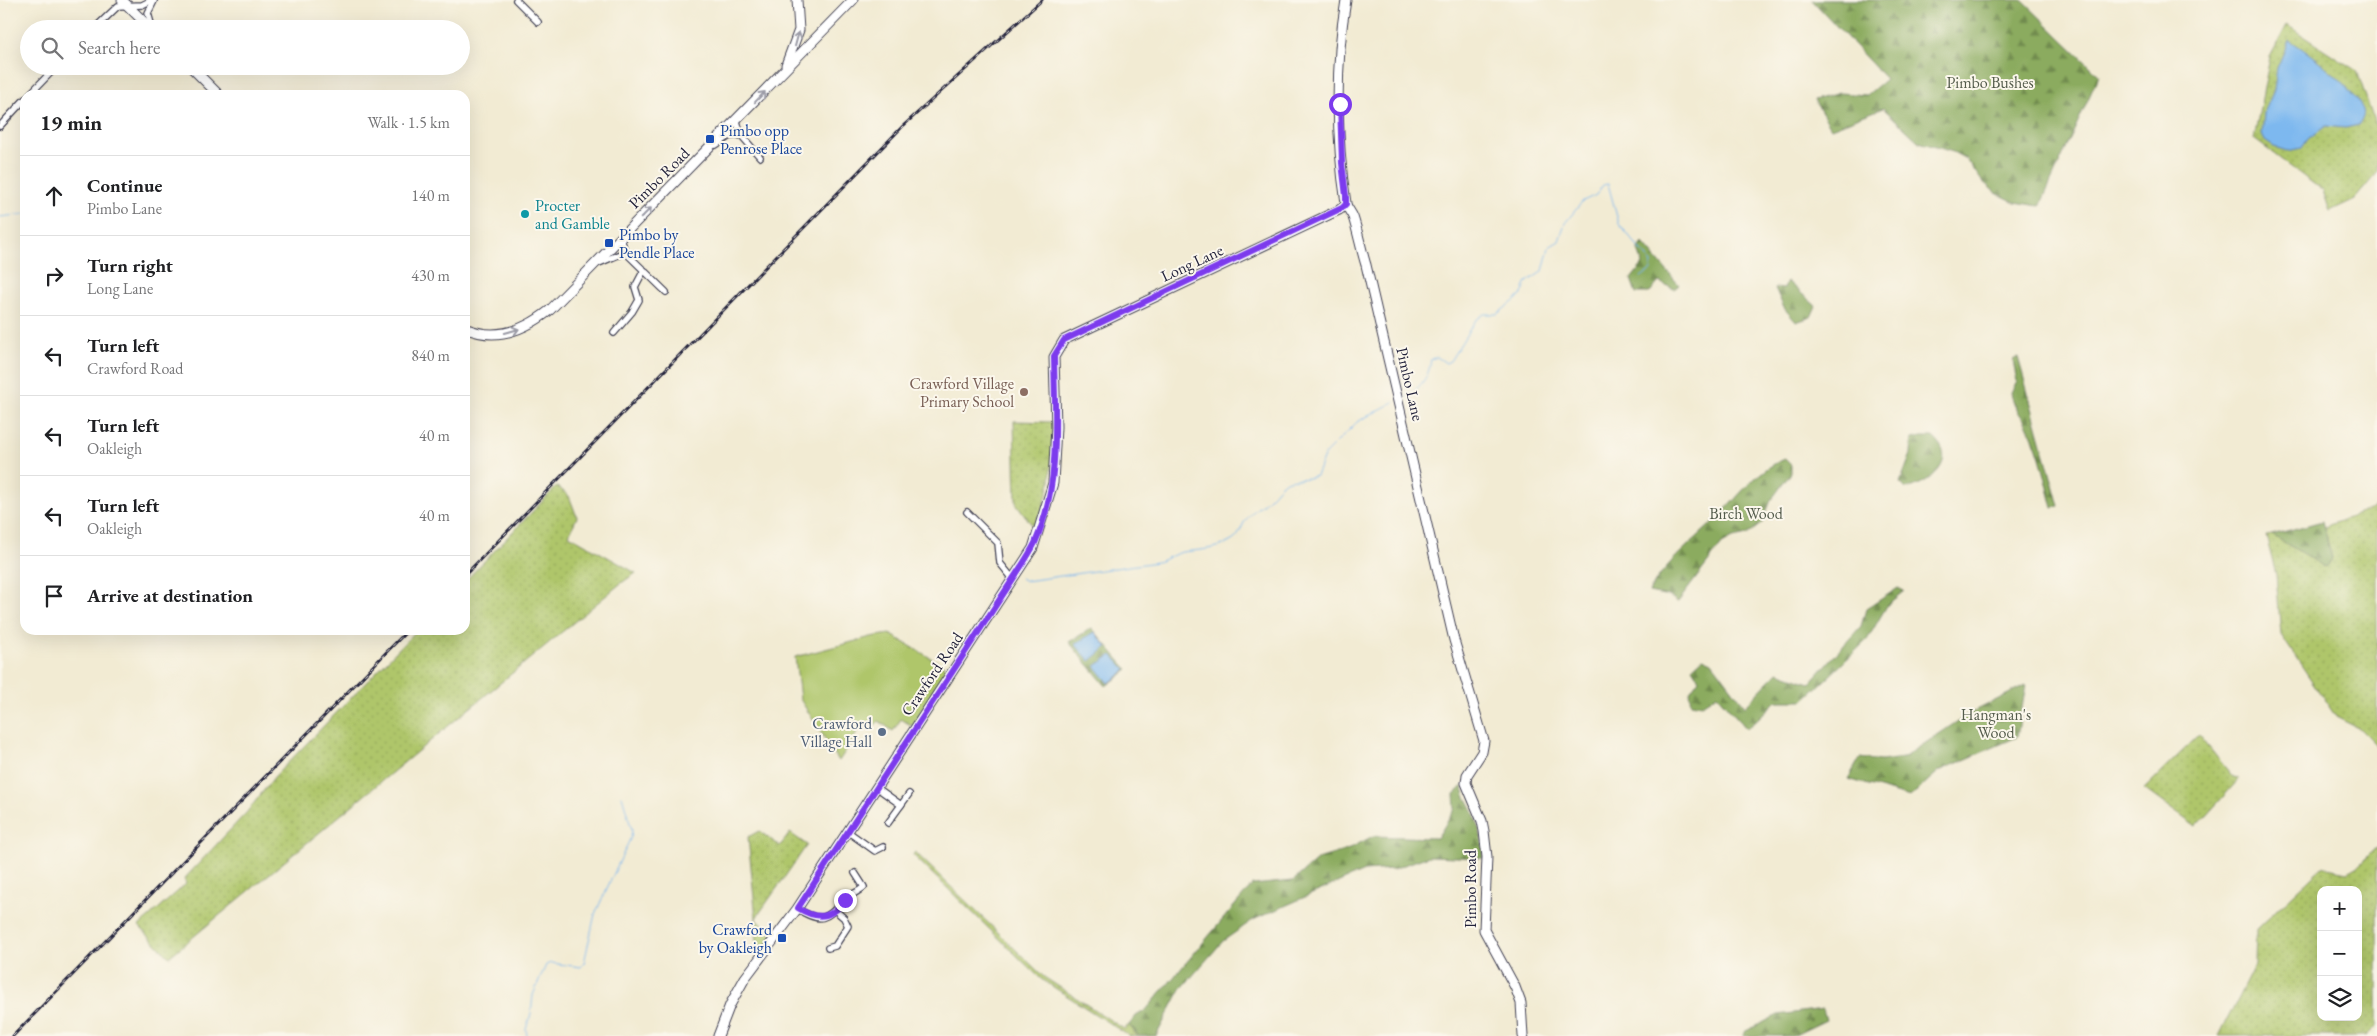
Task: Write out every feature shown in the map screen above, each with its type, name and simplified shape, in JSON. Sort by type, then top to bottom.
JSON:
[{"type":"street","points":[[111,0],[114,8]]},
{"type":"street","points":[[103,20],[114,8],[124,2],[142,5],[153,0]]},
{"type":"street","points":[[150,20],[148,13],[153,0]]},
{"type":"street","points":[[516,0],[538,22]]},
{"type":"street","points":[[781,74],[798,40],[800,20],[797,0]]},
{"type":"street","name":"Pimbo Road","points":[[470,329],[491,334],[507,333],[522,328],[542,317],[597,264],[853,0]]},
{"type":"street","name":"Pimbo Lane","points":[[1346,0],[1341,31],[1339,74],[1342,163],[1346,204],[1353,217],[1366,265],[1454,640],[1484,741],[1482,752],[1471,768]]},
{"type":"street","points":[[124,2],[143,20]]},
{"type":"street","points":[[34,90],[48,75]]},
{"type":"street","points":[[199,75],[213,90]]},
{"type":"street","points":[[0,126],[20,104]]},
{"type":"street","points":[[737,121],[741,135],[760,157]]},
{"type":"street","points":[[710,148],[730,136],[741,135]]},
{"type":"street","name":"Long Lane","points":[[1056,352],[1064,340],[1339,210],[1346,204]]},
{"type":"street","points":[[621,238],[625,252],[666,292]]},
{"type":"street","points":[[597,264],[625,252]]},
{"type":"street","points":[[614,333],[632,312],[638,300],[635,287],[644,270]]},
{"type":"street","name":"Crawford Road","points":[[718,1036],[745,978],[798,908],[1036,541],[1053,483],[1056,427],[1054,356],[1056,352]]},
{"type":"street","points":[[967,512],[998,543],[1000,563],[1013,579]]},
{"type":"street","name":"Pimbo Road","points":[[1471,768],[1466,783],[1482,821],[1486,849],[1484,930],[1515,987],[1521,1003],[1524,1036]]},
{"type":"street","points":[[876,787],[901,805]]},
{"type":"street","points":[[888,823],[909,794]]},
{"type":"street","points":[[847,831],[875,851],[883,847]]},
{"type":"street","points":[[798,908],[810,916],[823,918],[836,911],[845,900],[864,887],[856,873]]},
{"type":"street","points":[[828,948],[835,946],[848,926],[844,918],[836,911]]},
{"type":"green space","name":"Pimbo Bushes","points":[[1812,0],[2022,0],[2099,75],[2040,206],[2015,202],[1996,193],[1982,181],[1966,159],[1953,152],[1919,142],[1883,108],[1831,128],[1814,100],[1839,93],[1867,95],[1886,79]]},
{"type":"green space","points":[[2287,25],[2357,71],[2377,130],[2377,173],[2355,199],[2330,211],[2323,191],[2254,139],[2270,57]]},
{"type":"green space","points":[[1643,243],[1679,285],[1674,289],[1659,282],[1649,293],[1636,293],[1631,279],[1643,264],[1638,250]]},
{"type":"green space","points":[[1787,281],[1816,306],[1811,317],[1796,322],[1784,308],[1775,288],[1784,289]]},
{"type":"green space","points":[[2018,357],[2059,506],[2053,508],[2037,448],[2012,398],[2011,392],[2017,382],[2013,360]]},
{"type":"green space","points":[[1014,421],[1053,422],[1050,483],[1037,532],[1016,503]]},
{"type":"green space","points":[[1933,437],[1941,446],[1944,454],[1943,462],[1939,470],[1924,482],[1906,489],[1900,483],[1911,454],[1912,439]]},
{"type":"green space","name":"Birch Wood","points":[[1785,459],[1791,465],[1791,473],[1771,500],[1762,523],[1747,535],[1733,538],[1722,544],[1678,602],[1669,596],[1649,592],[1669,564],[1753,480],[1763,471]]},
{"type":"green space","points":[[557,486],[569,496],[577,517],[569,535],[636,573],[620,584],[169,957],[139,926],[186,884],[184,879],[247,812],[275,776],[412,635],[470,635],[470,576]]},
{"type":"green space","points":[[2377,507],[2377,746],[2360,729],[2336,717],[2281,635],[2276,575],[2266,536],[2272,535],[2325,567],[2332,559],[2324,527]]},
{"type":"green space","points":[[2322,521],[2332,559],[2325,567],[2272,535]]},
{"type":"green space","points":[[1898,588],[1904,591],[1888,604],[1867,640],[1803,701],[1776,701],[1747,729],[1717,695],[1702,705],[1691,703],[1689,693],[1699,679],[1692,668],[1703,658],[1712,662],[1745,706],[1778,672],[1810,683],[1861,626],[1866,609]]},
{"type":"green space","points":[[1092,628],[1128,670],[1106,686],[1069,642]]},
{"type":"green space","points":[[890,634],[951,670],[914,727],[901,719],[893,731],[879,721],[871,729],[862,725],[839,761],[800,699],[795,657],[871,637]]},
{"type":"green space","name":"Hangman's Wood","points":[[2026,685],[2017,737],[1939,771],[1910,797],[1848,779],[1860,758],[1881,761],[1903,758],[1967,715]]},
{"type":"green space","points":[[2199,735],[2233,777],[2240,778],[2196,827],[2144,789]]},
{"type":"green space","points":[[1463,786],[1479,828],[1484,858],[1429,856],[1393,869],[1364,871],[1253,920],[1223,941],[1181,989],[1156,1036],[1138,1036],[1129,1025],[1136,1016],[1146,1010],[1252,885],[1293,881],[1318,859],[1347,850],[1373,836],[1437,838],[1455,809],[1454,794]]},
{"type":"green space","points":[[759,831],[780,846],[790,833],[807,845],[756,918],[775,938],[757,962],[756,919],[748,837]]},
{"type":"green space","points":[[2377,847],[2377,1026],[2366,1036],[2219,1036],[2255,964],[2256,929],[2322,867],[2348,872],[2357,867]]},
{"type":"green space","points":[[915,852],[1044,977],[1124,1029],[1129,1025],[1138,1036],[1129,1036],[1041,979],[913,855]]},
{"type":"green space","points":[[1823,1009],[1826,1020],[1793,1036],[1743,1036],[1744,1032],[1778,1015]]},
{"type":"water","points":[[2289,40],[2331,71],[2352,92],[2359,102],[2364,115],[2359,125],[2345,128],[2326,126],[2308,139],[2302,148],[2287,151],[2274,147],[2265,141],[2262,135],[2264,113],[2274,90],[2277,68]]},
{"type":"water","points":[[1095,632],[1107,647],[1090,661],[1075,644]]},
{"type":"water","points":[[1112,655],[1126,670],[1109,683],[1095,666]]},
{"type":"waterway","points":[[1404,399],[1423,382],[1431,359],[1437,357],[1446,363],[1450,361],[1475,321],[1484,314],[1497,314],[1521,296],[1527,282],[1543,271],[1549,247],[1559,241],[1565,223],[1583,201],[1596,195],[1603,185],[1608,184],[1619,224],[1652,263],[1651,270],[1641,277]]},
{"type":"waterway","points":[[0,217],[20,215]]},
{"type":"waterway","points":[[1021,578],[1026,581],[1157,562],[1182,552],[1224,545],[1238,535],[1251,514],[1284,483],[1288,480],[1316,476],[1325,454],[1357,422],[1394,402]]},
{"type":"waterway","points":[[527,1036],[526,1029],[531,1014],[533,995],[546,965],[551,963],[581,967],[584,963],[595,914],[631,837],[632,830],[622,796]]},
{"type":"railway","points":[[470,570],[903,126],[1042,0]]},
{"type":"railway","points":[[13,1036],[403,635]]},
{"type":"place","name":"Pimbo opp Penrose Place","points":[[710,139]]},
{"type":"place","name":"Procter and Gamble","points":[[525,214]]},
{"type":"place","name":"Pimbo by Pendle Place","points":[[609,243]]},
{"type":"place","name":"Crawford Village Primary School","points":[[1024,392]]},
{"type":"place","name":"Crawford Village Hall","points":[[882,732]]},
{"type":"place","name":"Crawford by Oakleigh","points":[[782,938]]},
{"type":"route","points":[[845,900],[832,914],[823,918],[810,916],[798,908],[1033,548],[1039,533],[1053,483],[1056,427],[1054,356],[1056,352],[1064,340],[1342,208],[1346,204],[1346,196],[1342,173],[1340,104]]}]
